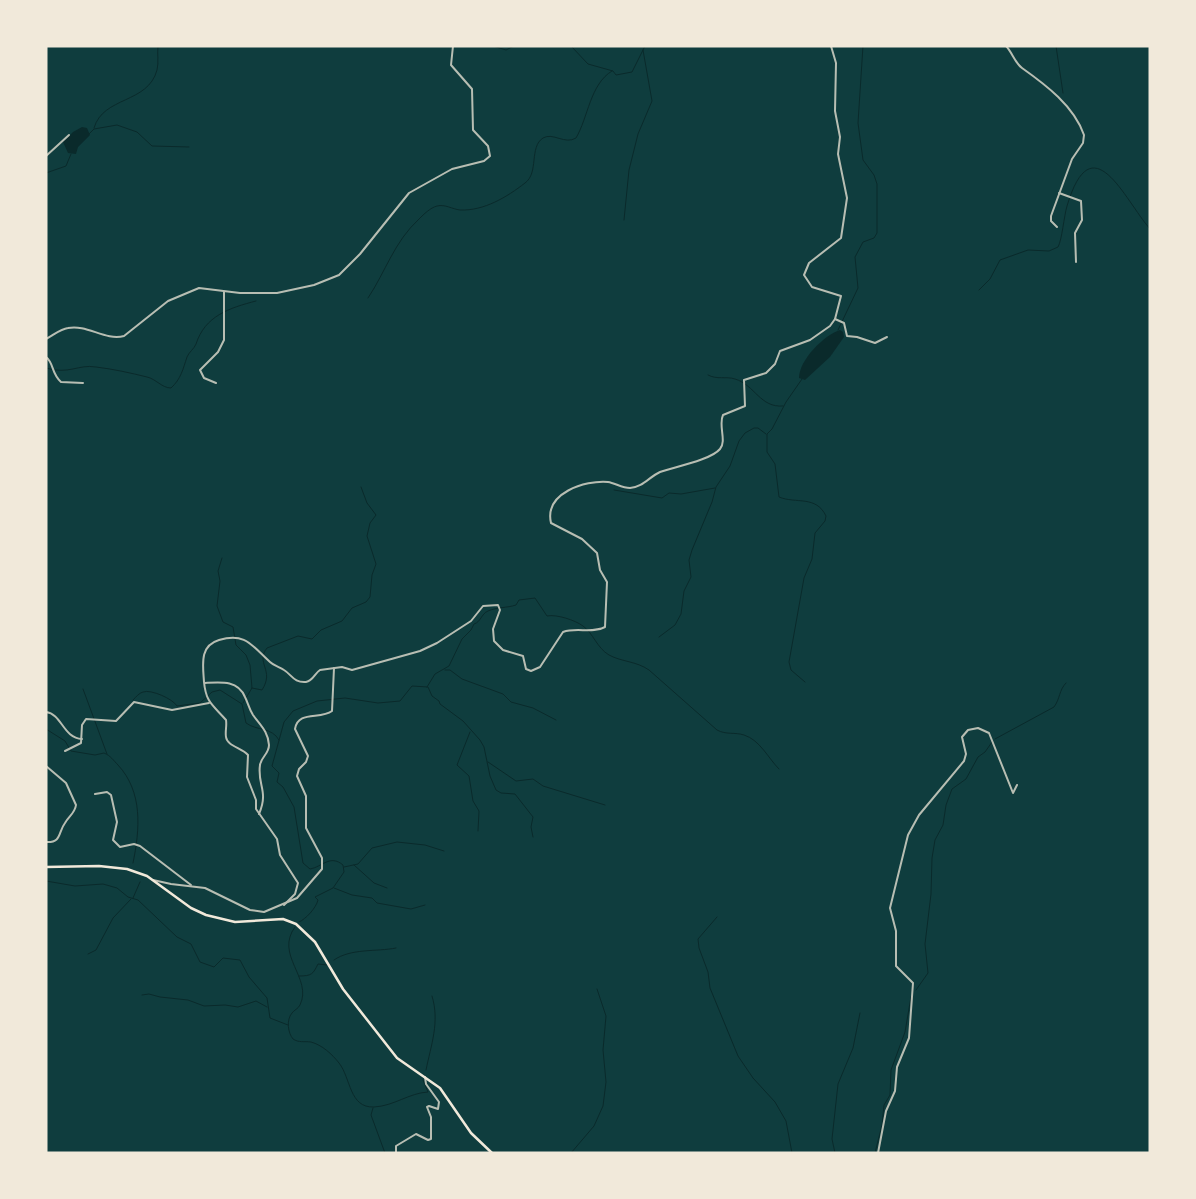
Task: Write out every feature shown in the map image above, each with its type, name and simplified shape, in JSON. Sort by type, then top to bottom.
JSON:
[{"type":"highway","points":[[46,867],[114,867],[140,872],[154,880],[191,908],[206,915],[235,922],[283,919],[305,931],[315,942],[343,988],[391,1052],[402,1063],[440,1088],[466,1127],[492,1153]]},
{"type":"street","points":[[46,339],[70,328],[84,329],[104,336],[124,336],[163,304],[189,291],[202,288],[240,294],[286,292],[314,285],[339,275],[360,254],[409,193],[458,167],[488,159],[490,149],[474,130],[472,89],[451,65],[452,46]]},
{"type":"street","points":[[284,905],[297,890],[298,883],[280,855],[277,839],[259,814],[256,800],[248,785],[248,755],[228,742],[226,738],[226,720],[209,703],[206,696],[202,665],[206,648],[212,643],[228,637],[246,639],[272,664],[286,671],[291,678],[299,681],[309,681],[318,670],[334,667],[352,670],[429,647],[462,627],[481,608],[498,605],[500,608],[493,629],[495,644],[503,650],[523,656],[526,668],[529,670],[540,667],[563,632],[575,628],[596,630],[605,627],[607,582],[600,570],[598,556],[594,548],[582,538],[551,523],[552,510],[558,499],[572,488],[587,483],[606,482],[627,488],[640,485],[658,473],[682,467],[718,450],[722,443],[720,424],[723,415],[745,406],[744,380],[763,375],[775,364],[780,351],[810,340],[835,319],[841,296],[812,287],[804,275],[809,263],[841,238],[847,207],[835,111],[836,63],[831,46]]},
{"type":"street","points":[[1006,46],[1020,66],[1031,72],[1064,102],[1084,132],[1084,140],[1075,153],[1050,218],[1057,227]]},
{"type":"street","points":[[46,156],[69,136]]},
{"type":"street","points":[[1060,193],[1081,201],[1082,220],[1075,233],[1076,262]]},
{"type":"street","points":[[216,383],[204,378],[200,370],[218,352],[224,340],[224,292]]},
{"type":"street","points":[[835,319],[844,323],[847,336],[876,343],[887,337]]},
{"type":"street","points":[[46,357],[50,360],[53,374],[61,382],[83,383]]},
{"type":"street","points":[[154,880],[175,885],[191,885],[209,889],[255,911],[264,912],[297,898],[323,867],[322,858],[306,828],[307,798],[298,776],[299,769],[306,762],[308,756],[294,729],[296,722],[302,718],[324,716],[332,711],[334,667]]},
{"type":"street","points":[[204,683],[220,682],[238,686],[252,713],[263,726],[268,736],[269,749],[260,765],[265,800],[259,814]]},
{"type":"street","points":[[65,751],[80,744],[82,726],[86,719],[90,717],[116,721],[134,702],[172,710],[209,703]]},
{"type":"street","points":[[46,712],[52,714],[68,733],[82,739]]},
{"type":"street","points":[[878,1153],[886,1111],[895,1090],[897,1067],[909,1038],[912,1022],[913,983],[896,966],[896,931],[890,911],[908,835],[919,815],[962,764],[966,754],[962,737],[968,730],[978,728],[989,733],[1013,793],[1017,785]]},
{"type":"street","points":[[46,766],[66,782],[76,805],[58,838],[53,842],[46,842]]},
{"type":"street","points":[[95,794],[107,792],[111,795],[117,822],[113,838],[116,844],[124,847],[138,845],[191,885]]},
{"type":"street","points":[[396,1153],[396,1146],[416,1134],[428,1140],[431,1139],[431,1117],[427,1107],[430,1106],[437,1110],[440,1105],[438,1098],[426,1084],[425,1077]]},
{"type":"water","points":[[82,127],[87,128],[90,135],[78,147],[76,154],[68,153],[63,142],[73,132]]},
{"type":"water","points":[[840,330],[843,332],[844,337],[830,357],[805,380],[799,378],[800,371],[808,356],[827,337]]},
{"type":"waterway","points":[[94,128],[106,110],[145,89],[152,81],[158,67],[158,46]]},
{"type":"waterway","points":[[493,46],[506,50],[514,46]]},
{"type":"waterway","points":[[571,46],[588,64],[613,71],[616,75],[632,72],[645,46]]},
{"type":"waterway","points":[[838,330],[858,288],[855,257],[863,242],[874,238],[877,233],[877,184],[874,175],[863,160],[858,123],[863,46]]},
{"type":"waterway","points":[[1056,46],[1063,93]]},
{"type":"waterway","points":[[624,220],[629,170],[638,134],[652,101],[643,50]]},
{"type":"waterway","points":[[368,298],[403,237],[427,211],[440,206],[469,210],[495,202],[529,179],[532,173],[536,147],[543,138],[551,136],[568,140],[576,138],[594,93],[599,84],[612,71]]},
{"type":"waterway","points":[[89,134],[94,129],[117,125],[137,132],[152,146],[189,147]]},
{"type":"waterway","points":[[46,173],[66,166],[71,154]]},
{"type":"waterway","points":[[979,290],[990,279],[1000,260],[1028,250],[1049,251],[1058,247],[1067,206],[1077,182],[1087,170],[1097,168],[1108,175],[1119,186],[1150,229]]},
{"type":"waterway","points":[[46,368],[67,370],[90,366],[109,369],[147,377],[165,387],[171,388],[183,370],[188,355],[205,326],[228,310],[256,301]]},
{"type":"waterway","points":[[708,375],[735,379],[748,386],[763,400],[775,406],[783,406]]},
{"type":"waterway","points":[[802,379],[786,402],[772,429],[767,434],[767,452],[775,464],[779,497],[817,505],[826,516],[825,521],[815,533],[812,559],[804,578],[789,662],[791,670],[805,682]]},
{"type":"waterway","points":[[659,637],[675,625],[681,614],[684,591],[691,577],[689,560],[692,550],[712,502],[716,487],[730,466],[739,441],[745,433],[754,428],[758,428],[766,434]]},
{"type":"waterway","points":[[252,688],[262,690],[265,683],[267,677],[263,658],[267,648],[298,636],[312,639],[321,630],[342,621],[352,608],[366,602],[370,597],[372,575],[376,564],[367,536],[370,523],[376,515],[367,503],[361,487]]},
{"type":"waterway","points":[[614,490],[662,498],[669,493],[681,494],[715,488]]},
{"type":"waterway","points":[[222,558],[218,571],[220,581],[217,606],[223,622],[233,627],[236,645],[246,655],[250,665],[252,688],[243,703]]},
{"type":"waterway","points":[[427,687],[435,674],[449,666],[462,639],[486,612],[516,605],[519,600],[535,598],[547,616],[560,617],[580,624],[609,655],[649,670],[717,730],[750,737],[779,769]]},
{"type":"waterway","points":[[445,670],[450,670],[462,679],[503,694],[511,702],[533,708],[556,720]]},
{"type":"waterway","points":[[995,739],[1054,707],[1066,683]]},
{"type":"waterway","points":[[299,922],[308,916],[315,906],[318,900],[315,897],[333,888],[344,872],[343,865],[334,861],[326,862],[310,869],[303,863],[294,807],[283,787],[277,782],[279,773],[272,766],[284,722],[293,711],[317,701],[345,698],[378,703],[400,701],[412,686],[428,687],[432,696],[463,721],[480,740],[484,747],[490,776],[496,790],[501,793],[515,794],[533,817],[531,827],[533,837]]},
{"type":"waterway","points":[[83,689],[107,754]]},
{"type":"waterway","points":[[133,700],[138,695],[147,691],[167,698],[177,706],[200,703],[212,692],[220,690],[242,704],[246,723],[272,733],[279,740]]},
{"type":"waterway","points":[[46,729],[65,741],[71,751],[95,755],[106,754],[126,776],[132,787],[138,811],[133,863]]},
{"type":"waterway","points":[[470,732],[457,765],[469,776],[473,801],[479,811],[478,831]]},
{"type":"waterway","points":[[916,990],[928,973],[925,944],[935,840],[943,825],[946,805],[952,789],[966,779],[978,757],[985,752],[992,742]]},
{"type":"waterway","points":[[488,762],[516,781],[533,779],[543,786],[605,805]]},
{"type":"waterway","points":[[344,867],[358,864],[372,848],[397,842],[425,845],[444,851]]},
{"type":"waterway","points":[[354,865],[374,883],[387,888]]},
{"type":"waterway","points":[[46,881],[75,886],[103,884],[117,888],[128,897],[138,900],[177,937],[191,944],[200,962],[214,967],[223,958],[240,960],[249,977],[267,998],[270,1018],[288,1025]]},
{"type":"waterway","points":[[133,898],[140,882]]},
{"type":"waterway","points":[[334,888],[352,895],[372,898],[377,903],[411,909],[425,905]]},
{"type":"waterway","points":[[88,954],[96,950],[113,918],[131,899]]},
{"type":"waterway","points":[[717,917],[698,939],[699,948],[708,972],[710,988],[738,1056],[753,1078],[775,1102],[786,1121],[792,1153]]},
{"type":"waterway","points":[[295,927],[290,937],[289,947],[302,985],[303,995],[300,1005],[292,1013],[288,1023],[293,1039],[315,1043],[330,1053],[343,1069],[355,1097],[366,1106],[381,1106],[428,1092],[423,1080]]},
{"type":"waterway","points":[[334,960],[356,952],[396,948]]},
{"type":"waterway","points":[[299,976],[312,974],[318,964],[327,965]]},
{"type":"waterway","points":[[571,1153],[594,1126],[603,1106],[606,1082],[603,1050],[606,1016],[597,989]]},
{"type":"waterway","points":[[142,995],[149,994],[188,1000],[204,1006],[225,1005],[238,1007],[256,1001],[267,1007]]},
{"type":"waterway","points":[[426,1070],[435,1024],[432,996]]},
{"type":"waterway","points":[[875,1153],[882,1125],[884,1105],[890,1095],[891,1070],[905,1032],[911,997]]},
{"type":"waterway","points":[[835,1153],[832,1139],[838,1084],[853,1048],[860,1013]]},
{"type":"waterway","points":[[373,1108],[371,1115],[385,1153]]}]
